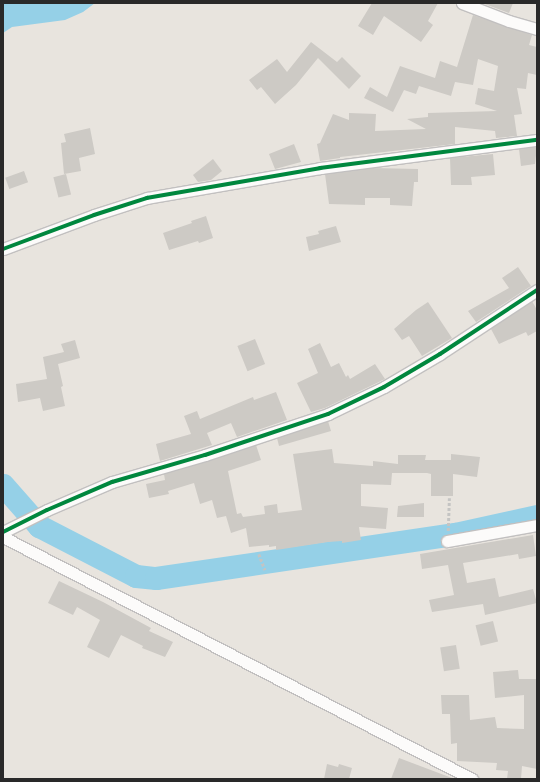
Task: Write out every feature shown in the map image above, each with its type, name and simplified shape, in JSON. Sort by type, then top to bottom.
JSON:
[{"type":"street","points":[[462,3],[509,21],[537,29]]},
{"type":"street","points":[[3,249],[94,215],[147,198],[320,168],[537,140]]},
{"type":"street","points":[[3,532],[92,489],[134,474],[205,455],[328,414],[384,387],[440,354],[537,290]]},
{"type":"street","points":[[448,536],[537,525]]},
{"type":"street","points":[[3,537],[472,779]]},
{"type":"path","points":[[448,536],[449,498]]},
{"type":"path","points":[[259,554],[265,570]]},
{"type":"water","points":[[3,3],[95,3],[83,12],[65,20],[12,27],[3,33]]},
{"type":"building","points":[[372,3],[438,3],[428,21],[433,25],[421,42],[384,16],[373,35],[358,26]]},
{"type":"building","points":[[482,3],[513,3],[509,13]]},
{"type":"building","points":[[473,15],[532,35],[529,45],[537,47],[537,75],[528,73],[526,89],[517,88],[522,114],[514,115],[517,136],[496,138],[495,131],[455,127],[455,144],[340,157],[320,161],[317,144],[320,143],[333,114],[349,120],[349,113],[376,114],[375,131],[426,129],[407,119],[428,117],[428,113],[497,111],[475,104],[478,88],[494,91],[498,66],[478,59],[473,85],[455,82],[451,96],[419,86],[416,94],[404,90],[393,112],[364,98],[370,87],[387,97],[400,66],[435,78],[440,61],[457,67]]},
{"type":"building","points":[[311,42],[337,62],[342,57],[361,76],[349,89],[318,58],[296,85],[275,104],[261,87],[257,90],[249,80],[277,59],[287,72]]},
{"type":"building","points":[[90,128],[95,154],[79,158],[81,171],[64,174],[61,143],[66,142],[64,134]]},
{"type":"building","points":[[294,144],[301,162],[275,169],[269,154]]},
{"type":"building","points":[[537,147],[535,164],[521,166],[519,149]]},
{"type":"building","points":[[493,154],[495,175],[471,177],[472,185],[451,185],[450,158]]},
{"type":"building","points":[[213,159],[222,171],[211,180],[198,182],[193,175]]},
{"type":"building","points":[[373,168],[418,169],[418,182],[414,182],[412,206],[390,205],[390,198],[365,198],[365,205],[329,204],[325,174]]},
{"type":"building","points":[[24,171],[28,182],[9,189],[5,178]]},
{"type":"building","points":[[66,174],[71,194],[58,198],[53,177]]},
{"type":"building","points":[[206,216],[213,238],[169,250],[163,233],[192,223],[191,221]]},
{"type":"building","points":[[336,226],[341,242],[309,251],[306,237],[319,234],[318,231]]},
{"type":"building","points":[[518,267],[531,286],[476,322],[468,311],[509,288],[502,278]]},
{"type":"building","points":[[532,301],[537,310],[537,331],[528,336],[526,332],[499,344],[491,329]]},
{"type":"building","points":[[428,302],[452,338],[422,356],[409,336],[402,340],[394,329]]},
{"type":"building","points":[[255,339],[265,364],[247,371],[237,346]]},
{"type":"building","points":[[75,340],[80,358],[58,364],[63,386],[61,387],[65,406],[43,411],[40,398],[18,402],[16,384],[47,379],[43,357],[64,352],[61,344]]},
{"type":"building","points":[[320,343],[331,367],[339,363],[346,377],[348,375],[350,379],[375,364],[385,379],[325,408],[311,412],[297,383],[318,373],[308,349]]},
{"type":"building","points":[[276,392],[287,420],[237,437],[231,423],[207,433],[212,445],[160,461],[156,444],[191,434],[184,416],[197,411],[200,419],[253,397],[254,400]]},
{"type":"building","points":[[328,421],[331,431],[279,446],[277,438]]},
{"type":"building","points":[[256,445],[261,460],[228,471],[237,514],[241,513],[243,517],[265,514],[264,506],[277,504],[278,513],[302,510],[293,454],[332,449],[334,463],[373,466],[373,461],[398,464],[398,455],[426,455],[425,460],[451,460],[451,454],[480,457],[477,477],[453,474],[453,496],[431,496],[431,474],[427,473],[392,473],[391,485],[361,484],[361,506],[388,508],[386,529],[359,527],[361,540],[342,543],[342,541],[328,542],[276,550],[276,546],[269,547],[269,545],[249,547],[246,528],[231,533],[226,516],[217,518],[212,500],[200,504],[194,483],[168,491],[169,494],[149,498],[146,484],[165,480],[164,474]]},
{"type":"building","points":[[424,503],[424,517],[397,517],[398,506]]},
{"type":"building","points":[[533,535],[536,556],[519,559],[518,554],[463,563],[467,583],[495,578],[499,597],[533,589],[537,603],[485,615],[483,604],[432,612],[429,600],[454,595],[448,565],[422,569],[420,554]]},
{"type":"building","points":[[59,581],[103,602],[151,628],[149,631],[173,642],[165,657],[142,648],[143,646],[121,635],[109,658],[87,647],[100,620],[77,607],[73,615],[48,603]]},
{"type":"building","points":[[493,621],[498,641],[481,646],[476,625]]},
{"type":"building","points":[[456,645],[460,669],[444,671],[440,648]]},
{"type":"building","points":[[518,670],[519,679],[537,679],[537,769],[522,766],[521,779],[507,779],[508,771],[496,770],[497,763],[457,761],[457,743],[451,744],[450,714],[442,714],[441,695],[469,695],[470,720],[495,717],[497,728],[524,729],[524,695],[495,698],[493,672]]},
{"type":"building","points":[[399,758],[452,778],[391,779]]},
{"type":"building","points":[[327,764],[338,767],[339,764],[352,768],[349,779],[324,779]]},
{"type":"waterway","points":[[3,485],[39,526],[136,576],[156,578],[455,534],[537,516]]},
{"type":"cycle path","points":[[3,249],[94,215],[147,198],[320,168],[537,140]]},
{"type":"cycle path","points":[[3,532],[47,510],[112,482],[205,455],[328,414],[384,387],[440,354],[537,290]]}]
